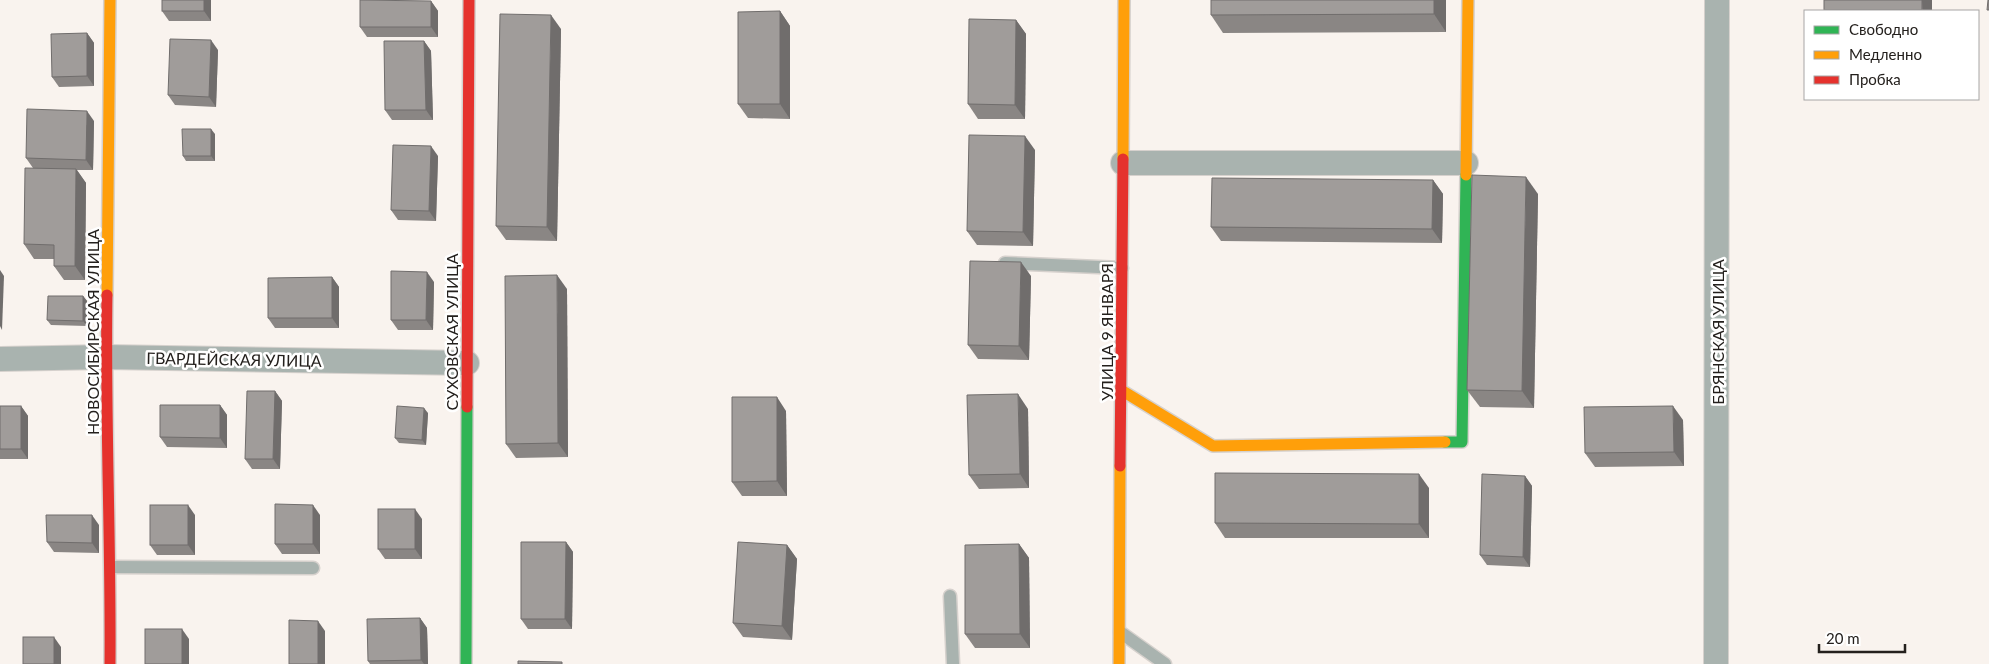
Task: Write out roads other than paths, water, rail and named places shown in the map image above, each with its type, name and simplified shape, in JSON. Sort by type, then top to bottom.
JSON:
[{"type":"street","name":"НОВОСИБИРСКАЯ УЛИЦА","points":[[110,0],[106,357],[112,567],[110,664]]},
{"type":"street","name":"СУХОВСКАЯ УЛИЦА","points":[[466,664],[469,0]]},
{"type":"street","name":"УЛИЦА 9 ЯНВАРЯ","points":[[1120,664],[1124,0]]},
{"type":"street","points":[[1121,390],[1213,446],[1462,442],[1468,0]]},
{"type":"street","name":"БРЯНСКАЯ УЛИЦА","points":[[1716,664],[1717,0]]},
{"type":"street","points":[[1123,163],[1466,163]]},
{"type":"street","name":"ГВАРДЕЙСКАЯ УЛИЦА","points":[[0,359],[106,357],[467,363]]},
{"type":"lane","points":[[996,263],[1122,268]]},
{"type":"lane","points":[[112,567],[313,568]]},
{"type":"lane","points":[[950,596],[953,664]]},
{"type":"lane","points":[[1120,632],[1165,664]]}]
